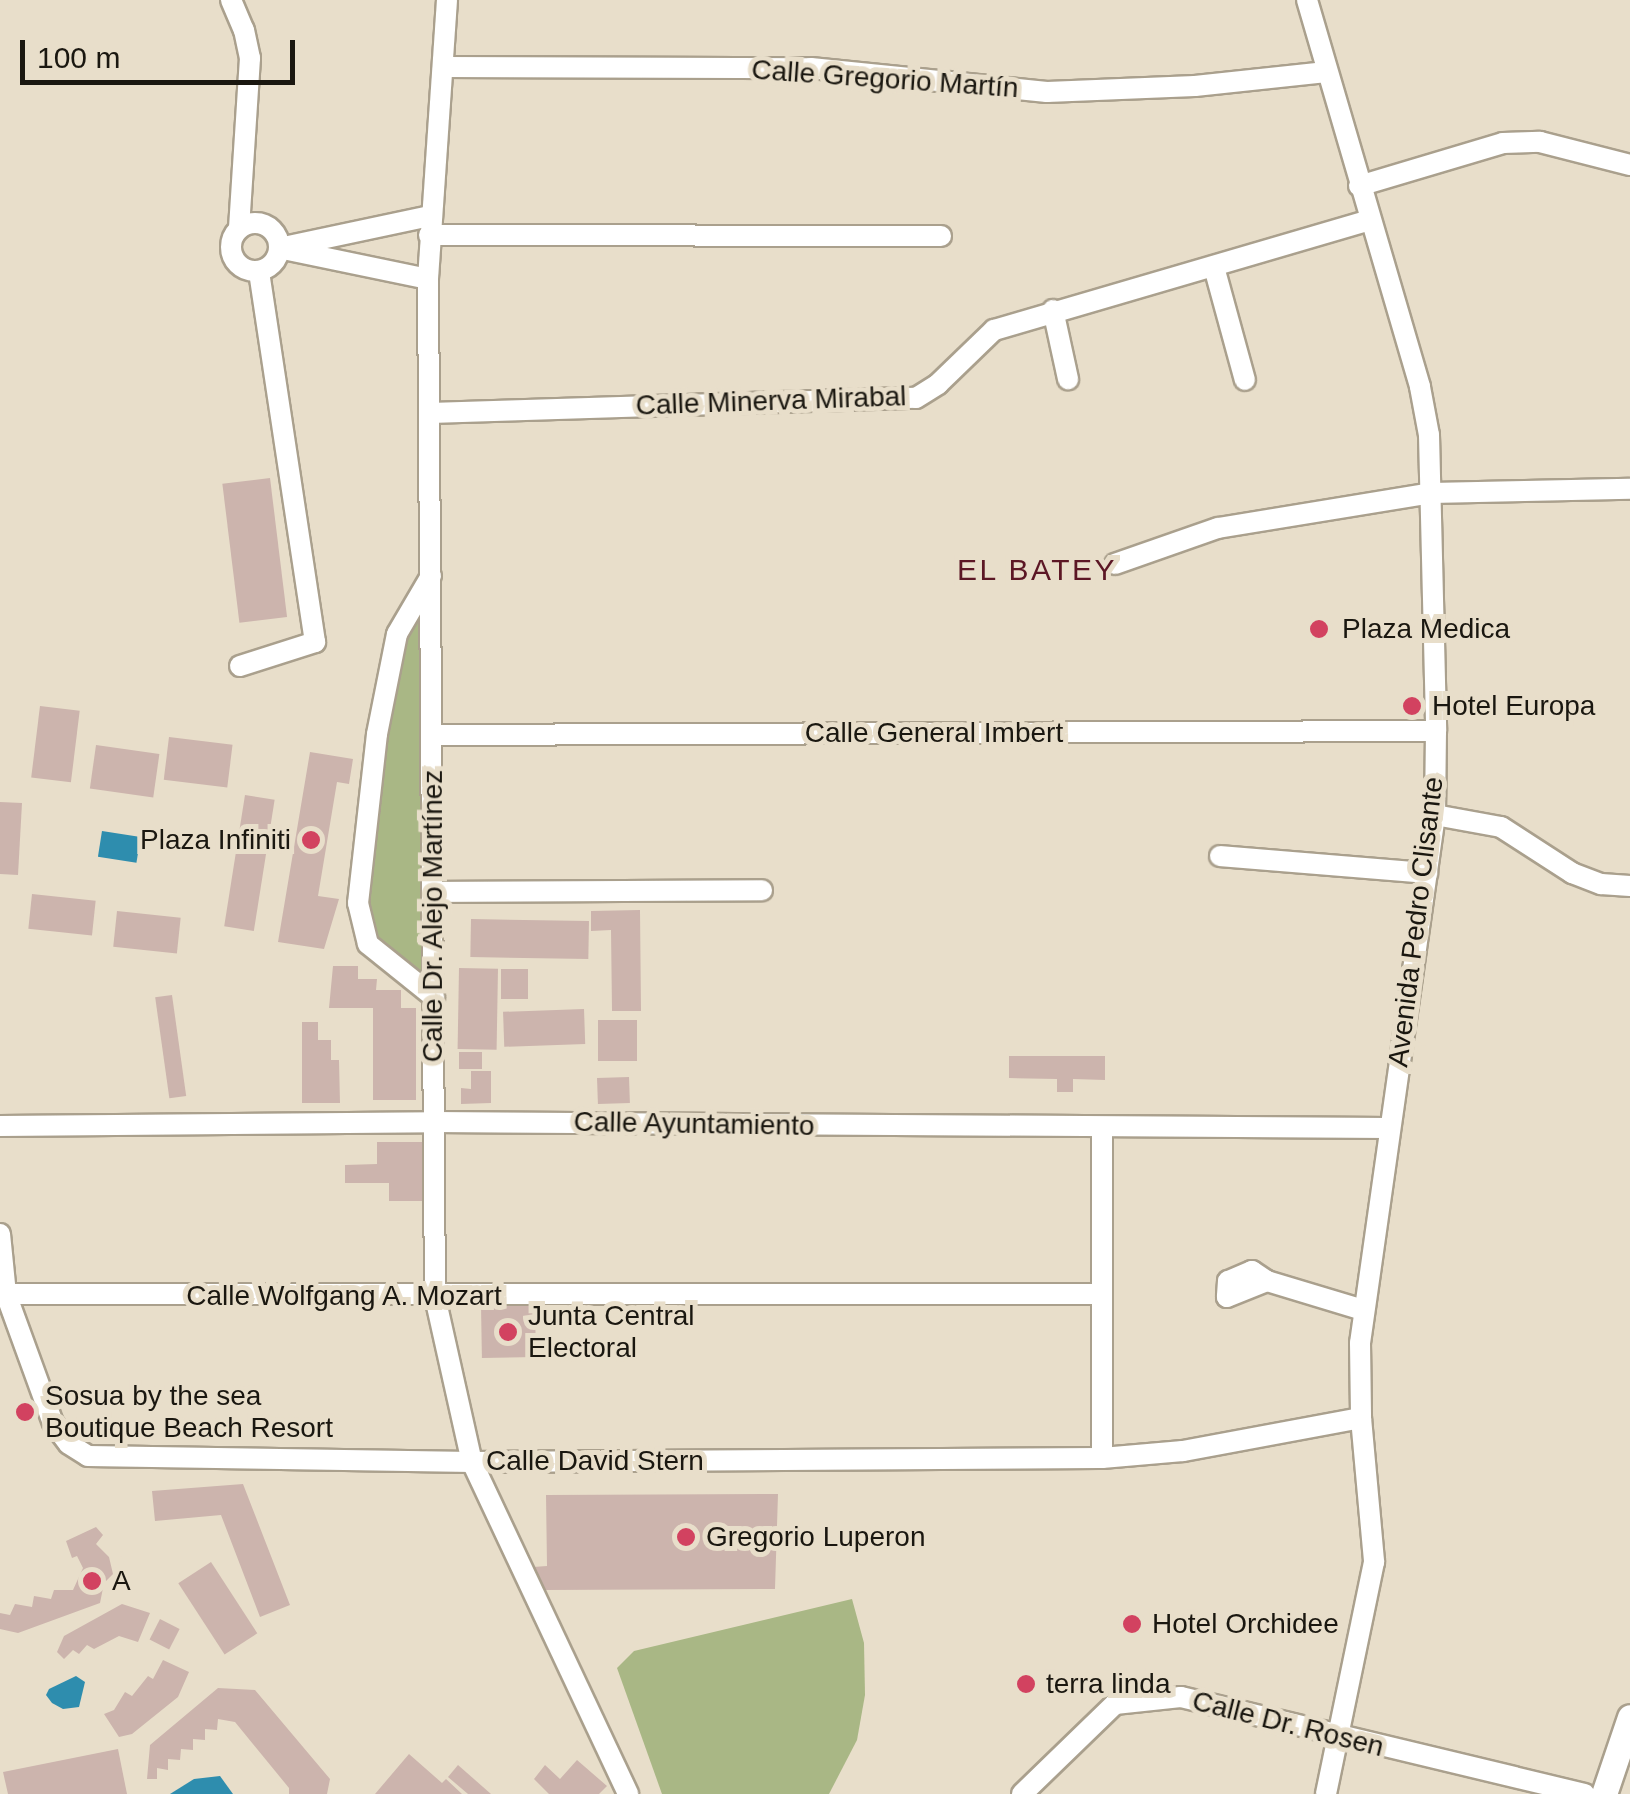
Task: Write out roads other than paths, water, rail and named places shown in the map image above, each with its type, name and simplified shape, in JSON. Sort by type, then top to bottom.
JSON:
[{"type":"main road","points":[[1604,1794],[1630,1717]]},
{"type":"street","points":[[231,0],[250,58],[239,229],[231,242],[233,258],[243,268],[259,271],[273,263],[279,248],[274,233],[262,224],[239,229]]},
{"type":"street","name":"Calle Dr. Alejo Martínez","points":[[447,0],[428,279],[435,1297],[472,1462],[628,1794]]},
{"type":"street","name":"Avenida Pedro Clisante","points":[[1307,0],[1420,387],[1429,435],[1436,730],[1435,815],[1363,1310],[1362,1418],[1374,1562],[1326,1794]]},
{"type":"street","name":"Calle Gregorio Martín","points":[[444,67],[811,68],[1047,92],[1195,86],[1326,72]]},
{"type":"street","points":[[1359,186],[1502,143],[1540,142],[1630,165]]},
{"type":"street","name":"Calle Minerva Mirabal","points":[[430,414],[916,398],[938,384],[986,335],[1052,310],[1370,220]]},
{"type":"street","points":[[279,248],[429,226],[941,236]]},
{"type":"street","points":[[279,248],[428,279]]},
{"type":"street","points":[[1214,266],[1245,380]]},
{"type":"street","points":[[240,666],[315,642],[259,271]]},
{"type":"street","points":[[1052,310],[1068,379]]},
{"type":"street","points":[[1115,564],[1218,528],[1430,493],[1630,489]]},
{"type":"street","points":[[431,576],[397,634],[378,726],[358,903],[368,944],[434,997]]},
{"type":"street","name":"Calle General Imbert","points":[[432,736],[1436,730]]},
{"type":"street","points":[[1435,815],[1501,827],[1586,880],[1630,886]]},
{"type":"street","points":[[1220,856],[1427,873]]},
{"type":"street","points":[[433,892],[762,890]]},
{"type":"street","name":"Calle Ayuntamiento","points":[[0,1126],[434,1122],[1388,1128]]},
{"type":"street","points":[[1102,1128],[1102,1458]]},
{"type":"street","points":[[0,1234],[6,1294]]},
{"type":"street","points":[[1268,1281],[1363,1310]]},
{"type":"street","name":"Calle Wolfgang A. Mozart","points":[[6,1294],[1101,1294]]},
{"type":"street","name":"Calle David Stern","points":[[6,1294],[53,1422],[69,1444],[88,1456],[472,1462],[1102,1458],[1183,1451],[1362,1418]]},
{"type":"street","name":"Calle Dr. Rosen","points":[[1022,1794],[1115,1704],[1181,1697],[1585,1794]]},
{"type":"water","points":[[102,831],[141,837],[136,863],[98,857]]},
{"type":"water","points":[[76,1676],[85,1682],[79,1707],[63,1709],[52,1703],[46,1695],[49,1689]]},
{"type":"water","points":[[220,1776],[233,1794],[170,1794],[194,1779]]},
{"type":"place","name":"Plaza Medica","points":[[1319,629]]},
{"type":"place","name":"Hotel Europa","points":[[1412,706]]},
{"type":"place","name":"Plaza Infiniti","points":[[311,840]]},
{"type":"place","name":"Junta Central Electoral","points":[[508,1332]]},
{"type":"place","name":"Sosua by the sea Boutique Beach Resort","points":[[25,1412]]},
{"type":"place","name":"Gregorio Luperon","points":[[686,1537]]},
{"type":"place","name":"A","points":[[92,1581]]},
{"type":"place","name":"Hotel Orchidee","points":[[1132,1624]]},
{"type":"place","name":"terra linda","points":[[1026,1684]]},
{"type":"district","name":"EL BATEY","points":[[1037,570]]}]
